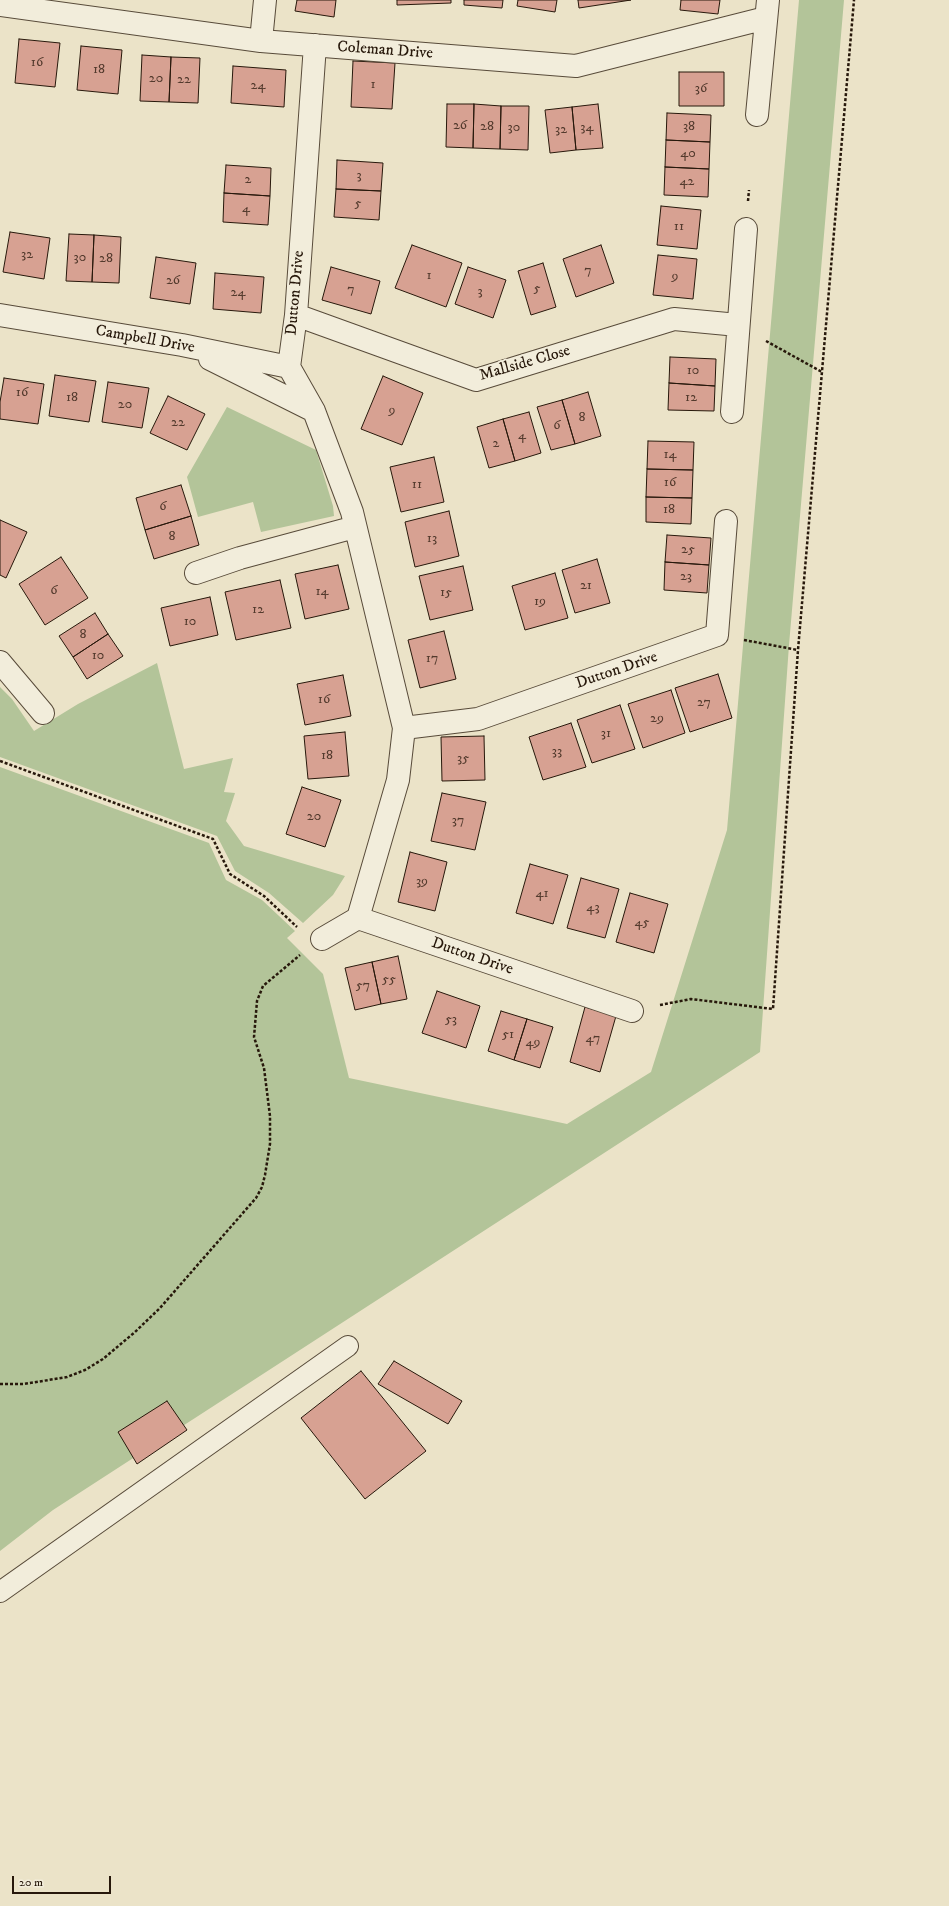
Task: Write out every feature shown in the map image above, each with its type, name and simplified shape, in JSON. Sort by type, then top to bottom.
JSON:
[{"type":"street","points":[[261,41],[265,0]]},
{"type":"street","name":"Coleman Drive","points":[[0,5],[261,41],[576,66],[767,9],[757,115]]},
{"type":"street","name":"Dutton Drive","points":[[289,367],[296,315],[316,45]]},
{"type":"street","points":[[732,412],[746,229]]},
{"type":"street","name":"Campbell Drive","points":[[0,315],[182,345],[289,367]]},
{"type":"street","name":"Mallside Close","points":[[296,315],[476,380],[674,319],[738,325]]},
{"type":"street","points":[[182,345],[314,411]]},
{"type":"street","points":[[289,367],[314,411],[352,512],[404,728],[398,780],[358,918],[322,939]]},
{"type":"street","points":[[718,635],[726,521]]},
{"type":"street","points":[[196,573],[240,558],[355,527]]},
{"type":"street","name":"Dutton Drive","points":[[404,728],[478,719],[718,635]]},
{"type":"street","points":[[0,662],[43,713]]},
{"type":"street","name":"Dutton Drive","points":[[358,918],[632,1011]]},
{"type":"lane","points":[[0,1592],[348,1346]]},
{"type":"path","points":[[632,1011],[691,999],[773,1008],[798,650],[854,0]]},
{"type":"path","points":[[738,325],[822,372]]},
{"type":"path","points":[[718,635],[798,650]]},
{"type":"path","points":[[0,761],[213,839],[230,874],[264,896],[295,926],[322,939],[263,986],[256,1001],[254,1037],[264,1068],[270,1116],[270,1144],[265,1175],[262,1187],[256,1198],[160,1308],[135,1332],[103,1359],[85,1370],[67,1377],[24,1384],[0,1384]]},
{"type":"green space","points":[[799,0],[844,0],[789,645],[760,1052],[53,1510],[0,1551],[0,767],[209,843],[226,880],[262,900],[295,931],[287,938],[323,974],[349,1078],[567,1124],[651,1072],[727,830]]},
{"type":"green space","points":[[227,407],[316,450],[333,506],[334,516],[261,532],[253,502],[198,517],[187,477]]},
{"type":"green space","points":[[157,663],[184,769],[233,758],[224,792],[235,793],[226,821],[244,846],[345,876],[333,895],[303,923],[269,893],[235,871],[217,836],[0,757],[0,687],[12,699],[34,731],[78,704]]},
{"type":"building","points":[[297,0],[336,0],[334,17],[295,11]]},
{"type":"building","points":[[397,0],[451,0],[451,3],[397,5]]},
{"type":"building","points":[[464,0],[503,0],[502,8],[464,5]]},
{"type":"building","points":[[518,0],[557,0],[555,12],[517,6]]},
{"type":"building","points":[[578,0],[631,0],[579,8]]},
{"type":"building","points":[[681,0],[720,0],[718,14],[680,10]]},
{"type":"building","points":[[19,39],[60,43],[55,87],[15,83]]},
{"type":"building","points":[[81,46],[122,50],[118,94],[77,90]]},
{"type":"building","points":[[142,55],[171,57],[169,102],[140,101]]},
{"type":"building","points":[[171,57],[200,58],[198,103],[169,102]]},
{"type":"building","points":[[353,61],[395,63],[392,109],[351,107]]},
{"type":"building","points":[[233,66],[286,70],[284,107],[231,103]]},
{"type":"building","points":[[679,72],[724,72],[724,106],[679,106]]},
{"type":"building","points":[[447,104],[474,104],[473,148],[446,147]]},
{"type":"building","points":[[474,104],[501,106],[500,149],[473,148]]},
{"type":"building","points":[[598,104],[603,148],[576,150],[572,107]]},
{"type":"building","points":[[501,106],[529,106],[528,150],[500,149]]},
{"type":"building","points":[[572,107],[576,150],[550,153],[545,110]]},
{"type":"building","points":[[667,113],[711,115],[710,142],[666,140]]},
{"type":"building","points":[[666,140],[710,142],[709,169],[665,167]]},
{"type":"building","points":[[337,160],[383,163],[381,191],[336,189]]},
{"type":"building","points":[[226,165],[271,168],[270,196],[224,193]]},
{"type":"building","points":[[665,167],[709,169],[708,197],[664,195]]},
{"type":"building","points":[[336,189],[381,191],[379,220],[334,217]]},
{"type":"building","points":[[224,193],[270,196],[268,225],[223,222]]},
{"type":"building","points":[[661,206],[701,210],[697,249],[657,245]]},
{"type":"building","points":[[10,232],[50,238],[44,279],[3,272]]},
{"type":"building","points":[[69,234],[94,235],[92,282],[66,281]]},
{"type":"building","points":[[94,235],[121,237],[119,283],[92,282]]},
{"type":"building","points":[[412,245],[462,263],[446,307],[395,288]]},
{"type":"building","points":[[601,245],[614,283],[576,297],[563,259]]},
{"type":"building","points":[[658,255],[697,259],[693,299],[653,295]]},
{"type":"building","points":[[156,257],[196,263],[190,304],[150,298]]},
{"type":"building","points":[[543,263],[556,307],[531,315],[518,271]]},
{"type":"building","points":[[331,267],[380,281],[371,314],[322,300]]},
{"type":"building","points":[[468,267],[506,280],[493,318],[455,304]]},
{"type":"building","points":[[215,273],[264,277],[261,313],[213,309]]},
{"type":"building","points":[[670,357],[716,359],[715,386],[669,383]]},
{"type":"building","points":[[55,375],[96,381],[89,422],[49,416]]},
{"type":"building","points":[[383,376],[423,393],[402,445],[361,429]]},
{"type":"building","points":[[4,378],[44,384],[38,424],[0,419],[0,402]]},
{"type":"building","points":[[108,382],[149,388],[142,428],[102,422]]},
{"type":"building","points":[[669,383],[715,386],[714,411],[668,410]]},
{"type":"building","points":[[588,392],[601,436],[575,444],[562,400]]},
{"type":"building","points":[[168,396],[205,414],[187,450],[150,433]]},
{"type":"building","points":[[562,400],[575,444],[551,450],[537,407]]},
{"type":"building","points":[[529,412],[541,453],[515,461],[503,419]]},
{"type":"building","points":[[503,419],[515,461],[489,468],[477,427]]},
{"type":"building","points":[[648,441],[694,442],[693,470],[647,469]]},
{"type":"building","points":[[434,457],[444,502],[401,512],[390,467]]},
{"type":"building","points":[[647,469],[693,470],[692,498],[646,497]]},
{"type":"building","points":[[181,485],[191,516],[145,530],[136,498]]},
{"type":"building","points":[[646,497],[692,498],[691,524],[646,522]]},
{"type":"building","points":[[449,511],[459,556],[415,567],[405,522]]},
{"type":"building","points":[[191,516],[199,545],[154,559],[145,530]]},
{"type":"building","points":[[0,520],[27,532],[6,578],[0,575]]},
{"type":"building","points":[[667,535],[711,538],[709,565],[665,562]]},
{"type":"building","points":[[61,557],[88,598],[45,625],[19,584]]},
{"type":"building","points":[[597,559],[610,603],[575,613],[562,570]]},
{"type":"building","points":[[665,562],[709,565],[707,593],[664,590]]},
{"type":"building","points":[[338,565],[349,609],[305,619],[295,574]]},
{"type":"building","points":[[463,566],[473,610],[430,620],[419,576]]},
{"type":"building","points":[[555,573],[568,618],[525,630],[512,586]]},
{"type":"building","points":[[280,580],[291,628],[236,640],[225,592]]},
{"type":"building","points":[[210,597],[218,635],[170,646],[161,608]]},
{"type":"building","points":[[95,613],[108,634],[73,657],[59,636]]},
{"type":"building","points":[[444,631],[456,679],[420,688],[408,640]]},
{"type":"building","points":[[108,634],[123,656],[87,679],[73,657]]},
{"type":"building","points":[[718,674],[732,718],[690,732],[675,688]]},
{"type":"building","points":[[343,675],[351,716],[305,725],[297,684]]},
{"type":"building","points":[[671,690],[685,733],[643,748],[628,704]]},
{"type":"building","points":[[620,705],[635,749],[592,763],[577,720]]},
{"type":"building","points":[[571,723],[586,767],[543,780],[529,737]]},
{"type":"building","points":[[345,732],[349,776],[308,779],[304,736]]},
{"type":"building","points":[[484,736],[485,780],[442,781],[441,737]]},
{"type":"building","points":[[302,787],[341,800],[325,847],[286,834]]},
{"type":"building","points":[[442,793],[486,802],[475,850],[431,841]]},
{"type":"building","points":[[410,852],[447,862],[435,911],[398,902]]},
{"type":"building","points":[[530,864],[568,875],[553,924],[516,913]]},
{"type":"building","points":[[581,878],[619,889],[605,938],[567,928]]},
{"type":"building","points":[[630,893],[668,904],[654,953],[616,942]]},
{"type":"building","points":[[398,956],[407,999],[381,1004],[372,962]]},
{"type":"building","points":[[372,962],[381,1004],[355,1010],[345,968]]},
{"type":"building","points":[[437,991],[480,1006],[466,1048],[422,1033]]},
{"type":"building","points":[[585,1007],[616,1016],[600,1072],[570,1062]]},
{"type":"building","points":[[501,1011],[527,1019],[514,1060],[488,1051]]},
{"type":"building","points":[[527,1019],[553,1027],[540,1068],[514,1060]]},
{"type":"building","points":[[394,1361],[462,1401],[448,1424],[378,1384]]},
{"type":"building","points":[[361,1371],[426,1451],[365,1499],[301,1418]]},
{"type":"building","points":[[167,1401],[187,1430],[137,1464],[118,1432]]}]
